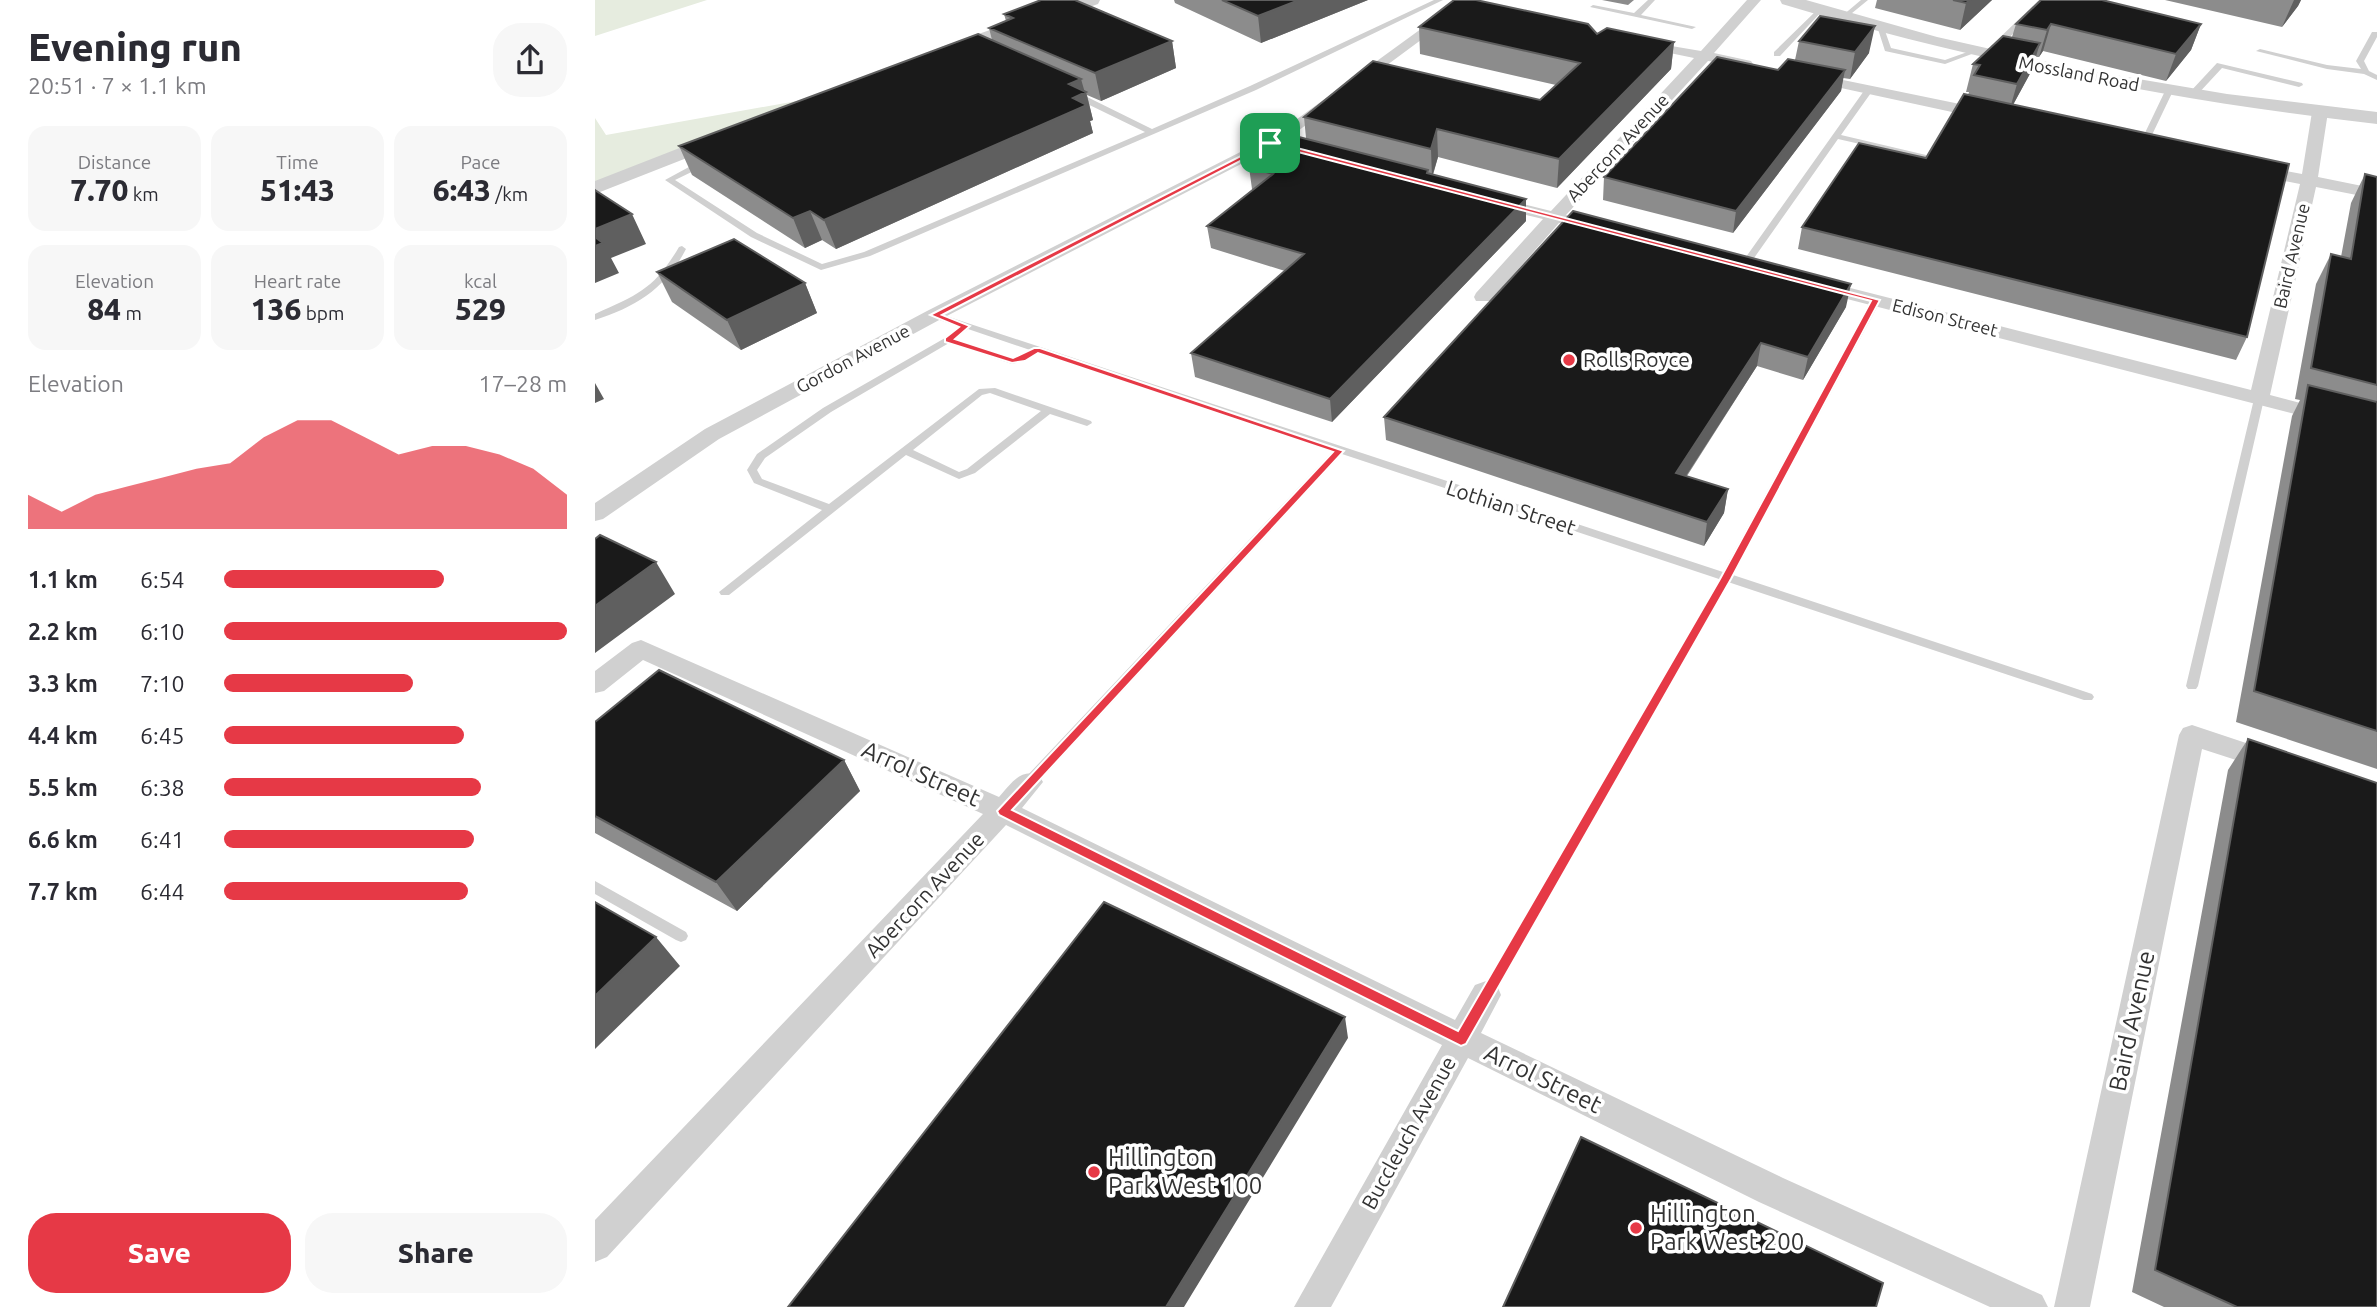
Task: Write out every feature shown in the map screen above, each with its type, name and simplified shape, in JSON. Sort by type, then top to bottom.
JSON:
[{"type":"street","points":[[932,57],[1092,0]]},
{"type":"street","name":"Gordon Avenue","points":[[595,514],[712,434],[934,315],[1270,143],[1385,66],[1458,6],[1448,0]]},
{"type":"street","name":"Abercorn Avenue","points":[[1483,297],[1553,217],[1706,56],[1754,0]]},
{"type":"street","name":"Mossland Road","points":[[1788,0],[1980,54],[2169,91],[2320,113],[2377,118]]},
{"type":"street","points":[[1627,40],[1760,67]]},
{"type":"street","points":[[1787,73],[2003,118]]},
{"type":"street","name":"Baird Avenue","points":[[2259,399],[2309,181],[2320,113]]},
{"type":"street","points":[[595,188],[732,134]]},
{"type":"street","points":[[2142,141],[2163,151]]},
{"type":"street","points":[[1270,143],[1324,157]]},
{"type":"street","points":[[2243,167],[2377,194]]},
{"type":"street","points":[[1472,196],[1617,233]]},
{"type":"street","name":"Edison Street","points":[[1797,280],[2377,429]]},
{"type":"street","name":"Arrol Street","points":[[595,684],[641,649],[1003,811],[1461,1039],[1875,1240],[2030,1307]]},
{"type":"street","name":"Baird Avenue","points":[[2072,1307],[2192,735],[2298,770]]},
{"type":"street","name":"Abercorn Avenue","points":[[595,1245],[1030,782]]},
{"type":"street","name":"Buccleuch Avenue","points":[[1312,1307],[1486,995]]},
{"type":"lane","points":[[715,157],[669,180],[754,235],[821,267],[867,254],[1369,36],[1440,0]]},
{"type":"lane","points":[[1636,15],[1653,0]]},
{"type":"lane","points":[[1843,17],[1865,0]]},
{"type":"lane","points":[[1980,54],[2043,0]]},
{"type":"lane","points":[[1593,6],[1692,27]]},
{"type":"lane","points":[[1777,54],[1819,10]]},
{"type":"lane","points":[[2366,72],[2360,61],[2375,34]]},
{"type":"lane","points":[[2260,51],[2327,67],[2366,72],[2377,78]]},
{"type":"lane","points":[[2193,94],[2220,65],[2299,85]]},
{"type":"lane","points":[[1060,87],[1150,131]]},
{"type":"lane","points":[[1744,266],[1869,90]]},
{"type":"lane","points":[[2142,141],[2169,91]]},
{"type":"lane","points":[[1836,136],[1923,157]]},
{"type":"lane","points":[[595,317],[651,292],[665,279],[682,248]]},
{"type":"lane","points":[[1725,579],[1876,300]]},
{"type":"lane","name":"Lothian Street","points":[[934,315],[2088,697]]},
{"type":"lane","points":[[830,509],[758,481],[752,470],[761,456],[827,410],[948,340],[966,326]]},
{"type":"lane","points":[[948,340],[1012,361],[1022,359],[1037,350]]},
{"type":"lane","points":[[725,592],[979,392],[991,390],[1087,423]]},
{"type":"lane","points":[[2192,686],[2259,399]]},
{"type":"lane","points":[[905,450],[959,476],[971,471],[1049,410]]},
{"type":"lane","name":"Abercorn Avenue","points":[[1030,782],[1339,451]]},
{"type":"lane","points":[[595,887],[681,936]]},
{"type":"path","points":[[1486,995],[1725,579]]},
{"type":"shaded area","points":[[595,0],[707,0],[595,36]]},
{"type":"shaded area","points":[[808,99],[595,184],[595,118],[606,135]]},
{"type":"building","points":[[1041,0],[1075,0],[1172,41],[1095,73],[989,28],[1013,18],[1004,14]]},
{"type":"building","points":[[1222,0],[1299,0],[1258,16]]},
{"type":"building","points":[[1454,0],[1476,0],[1588,24],[1597,34],[1607,28],[1674,42],[1559,159],[1437,129],[1431,149],[1304,117],[1373,61],[1540,100],[1580,63],[1419,27]]},
{"type":"building","points":[[2041,0],[2102,0],[2201,24],[2176,54],[2051,24],[2047,30],[2016,24]]},
{"type":"building","points":[[1820,16],[1875,26],[1855,52],[1799,41]]},
{"type":"building","points":[[978,34],[1081,79],[1069,84],[1086,92],[1073,98],[1087,105],[824,220],[810,211],[793,218],[679,146]]},
{"type":"building","points":[[2003,36],[2040,43],[2017,84],[1974,75],[1980,65],[1973,64]]},
{"type":"building","points":[[1717,57],[1778,70],[1788,59],[1845,70],[1736,211],[1604,177]]},
{"type":"building","points":[[1964,94],[2289,164],[2247,337],[1802,227],[1859,143],[1926,158]]},
{"type":"building","points":[[1291,135],[1428,170],[1427,173],[1526,199],[1330,399],[1191,353],[1304,254],[1207,226],[1273,174],[1249,167]]},
{"type":"building","points":[[2365,174],[2377,177],[2377,385],[2311,368],[2331,254],[2351,259]]},
{"type":"building","points":[[595,190],[632,214],[595,229]]},
{"type":"building","points":[[1573,211],[1851,284],[1808,357],[1761,343],[1676,473],[1728,489],[1707,522],[1384,417]]},
{"type":"building","points":[[595,237],[603,243],[595,246]]},
{"type":"building","points":[[734,239],[805,283],[727,320],[657,272]]},
{"type":"building","points":[[2308,385],[2377,402],[2377,731],[2254,691]]},
{"type":"building","points":[[600,535],[656,562],[595,606],[595,539]]},
{"type":"building","points":[[659,670],[844,760],[716,882],[595,816],[595,722]]},
{"type":"building","points":[[2248,739],[2377,783],[2377,1307],[2237,1307],[2155,1270]]},
{"type":"building","points":[[595,902],[656,937],[595,996]]},
{"type":"building","name":"Hillington Park West 100","points":[[1104,902],[1345,1017],[1166,1307],[788,1307]]},
{"type":"building","name":"Hillington Park West 200","points":[[1581,1137],[1883,1283],[1876,1307],[1503,1307]]},
{"type":"place","name":"Rolls Royce","points":[[1569,360]]},
{"type":"place","name":"Hillington Park West 100","points":[[1094,1172]]},
{"type":"place","name":"Hillington Park West 200","points":[[1636,1228]]},
{"type":"route","points":[[1270,143],[1876,300],[1725,579],[1461,1039],[1003,811],[1339,451],[1037,350],[1022,359],[1012,361],[948,340],[966,326],[934,315],[1270,143]]}]
